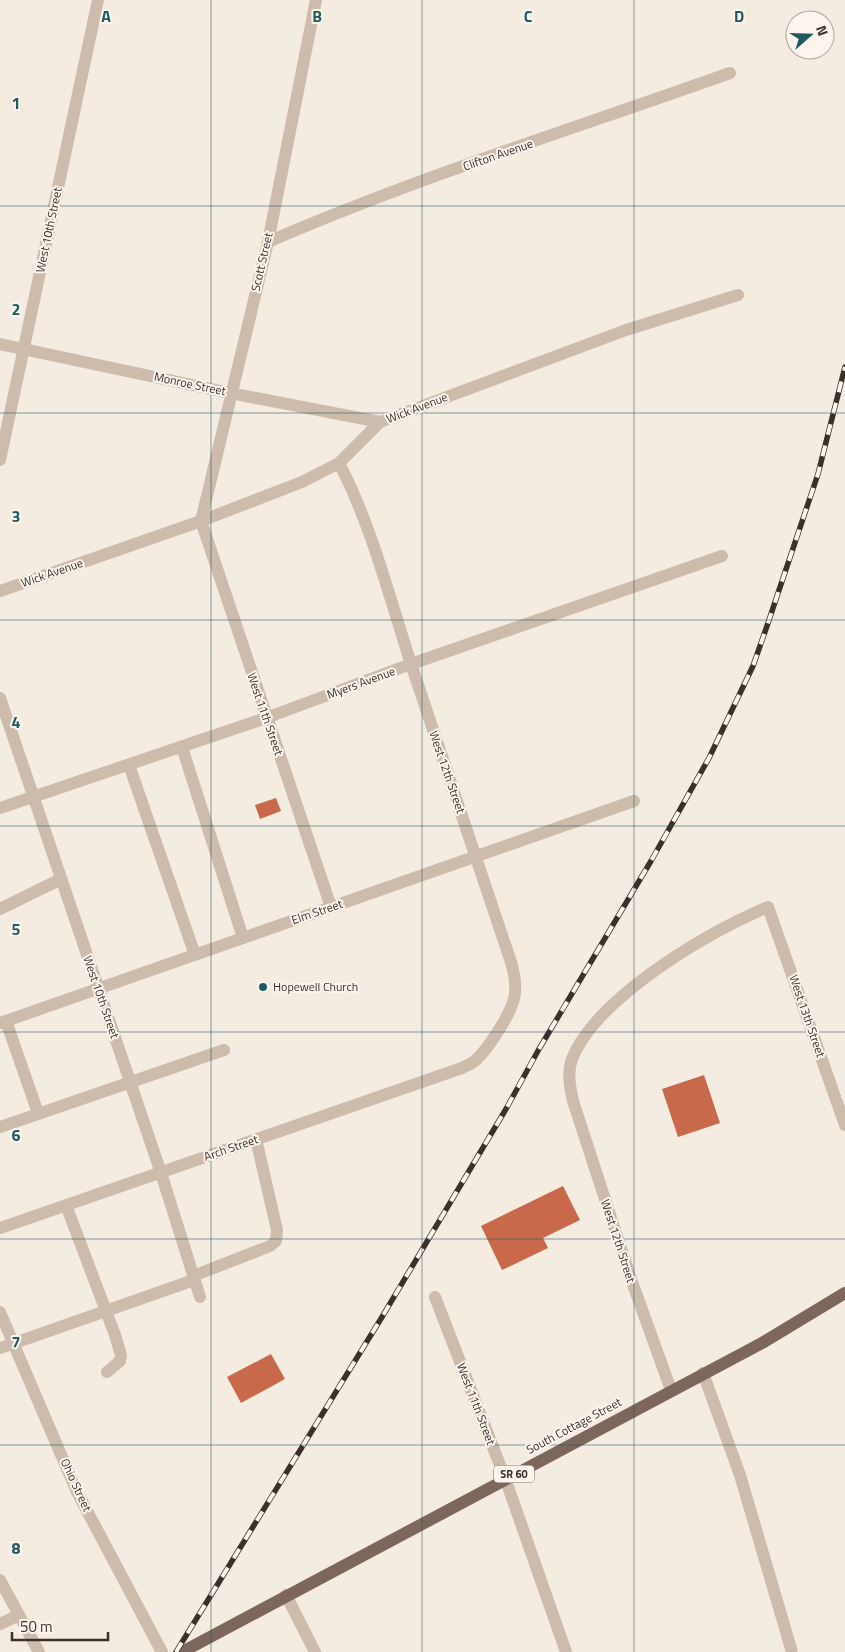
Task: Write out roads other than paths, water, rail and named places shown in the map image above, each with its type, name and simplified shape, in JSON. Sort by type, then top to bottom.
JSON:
[{"type":"main road","name":"South Cottage Street","points":[[182,1652],[762,1342],[845,1294]]},
{"type":"street","name":"West 10th Street","points":[[0,460],[98,0]]},
{"type":"street","name":"Scott Street","points":[[200,521],[268,242],[316,0]]},
{"type":"street","name":"Clifton Avenue","points":[[268,242],[321,219],[414,184],[730,74]]},
{"type":"street","name":"Wick Avenue","points":[[0,591],[294,486],[339,464],[380,422],[626,330],[738,296]]},
{"type":"street","name":"Monroe Street","points":[[0,344],[230,393],[380,422]]},
{"type":"street","name":"West 12th Street","points":[[339,464],[359,507],[389,594],[515,976],[516,993],[509,1013],[488,1046],[477,1059],[462,1068]]},
{"type":"street","name":"West 11th Street","points":[[200,521],[331,907]]},
{"type":"street","name":"Myers Avenue","points":[[0,808],[266,718],[411,664],[722,556]]},
{"type":"street","name":"West 10th Street","points":[[0,698],[161,1173],[200,1297]]},
{"type":"street","points":[[182,747],[243,938]]},
{"type":"street","points":[[129,764],[195,955]]},
{"type":"street","name":"Elm Street","points":[[3,1022],[634,801]]},
{"type":"street","points":[[0,909],[61,879]]},
{"type":"street","name":"West 12th Street","points":[[671,1390],[621,1251],[579,1119],[569,1075],[571,1060],[592,1026],[614,1003],[646,978],[682,953],[740,919],[768,907]]},
{"type":"street","name":"West 13th Street","points":[[768,907],[845,1124]]},
{"type":"street","points":[[3,1022],[38,1114]]},
{"type":"street","points":[[0,1127],[224,1050]]},
{"type":"street","name":"Arch Street","points":[[0,1228],[462,1068]]},
{"type":"street","points":[[0,1348],[194,1278],[270,1246],[276,1241],[276,1230],[256,1139]]},
{"type":"street","points":[[66,1205],[120,1356],[120,1362],[107,1372]]},
{"type":"street","name":"West 11th Street","points":[[435,1297],[505,1478],[566,1652]]},
{"type":"street","name":"Ohio Street","points":[[0,1312],[78,1492],[162,1652]]},
{"type":"street","points":[[704,1373],[740,1475],[792,1652]]},
{"type":"street","points":[[0,1580],[39,1652]]},
{"type":"street","points":[[286,1596],[315,1652]]},
{"type":"street","points":[[0,1624],[19,1614]]},
{"type":"railway","points":[[176,1652],[382,1317],[506,1109],[709,758],[753,666],[767,626],[818,474],[845,367]]},
{"type":"place","name":"Hopewell Church","points":[[263,987]]}]
